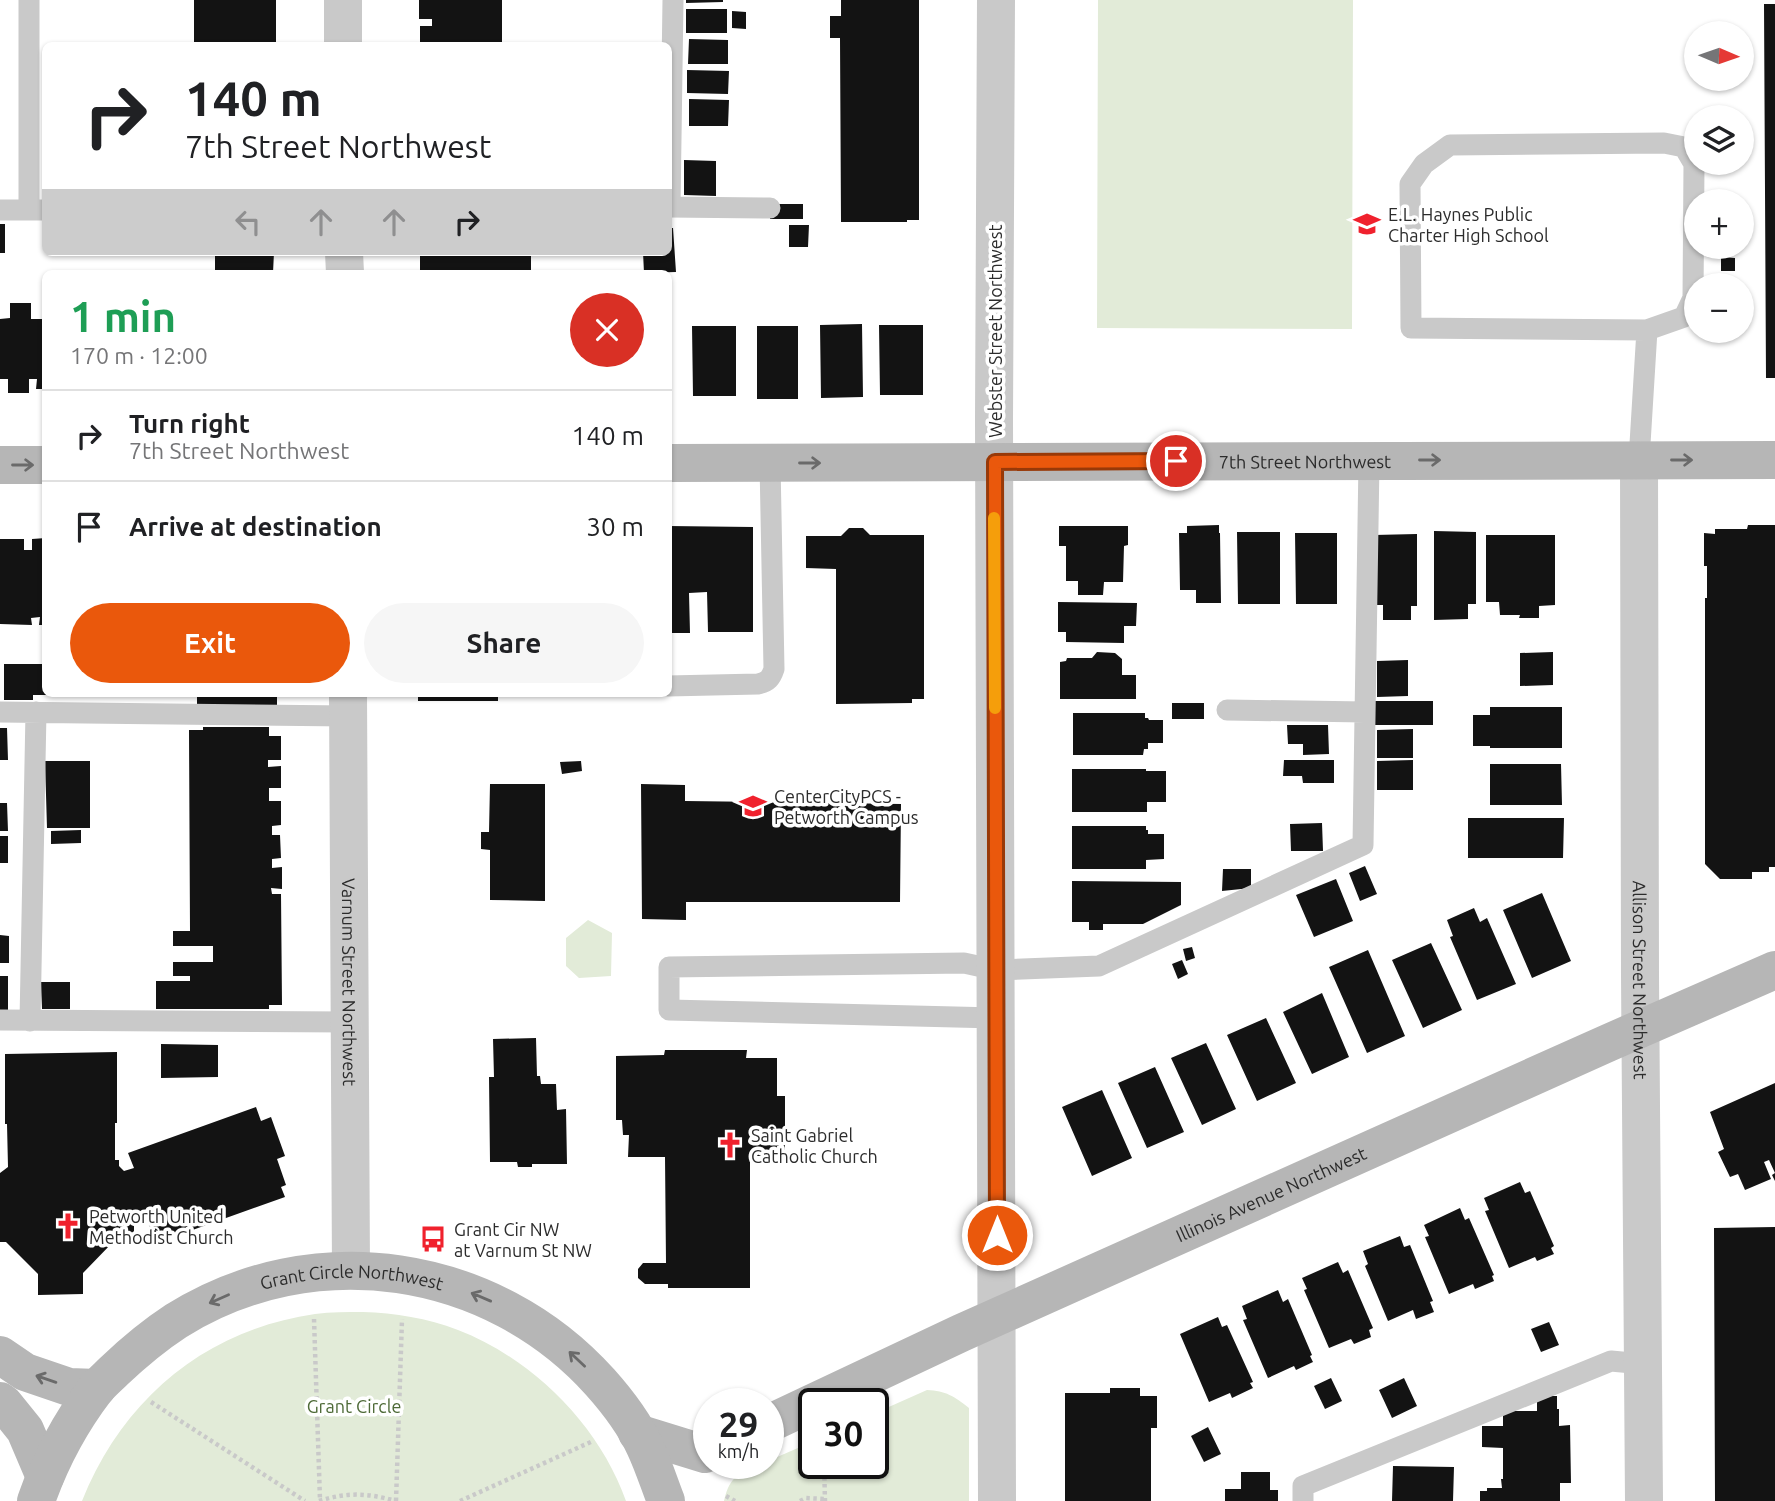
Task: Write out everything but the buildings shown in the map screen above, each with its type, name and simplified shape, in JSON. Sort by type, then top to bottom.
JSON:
[{"type":"street","points":[[343,0],[343,42]]},
{"type":"street","name":"Webster Street Northwest","points":[[996,0],[997,1501]]},
{"type":"street","name":"Allison Street Northwest","points":[[1639,460],[1644,1501]]},
{"type":"street","name":"7th Street Northwest","points":[[672,463],[1775,460]]},
{"type":"street","points":[[0,465],[42,465]]},
{"type":"street","name":"Varnum Street Northwest","points":[[348,704],[351,1270]]},
{"type":"street","name":"Illinois Avenue Northwest","points":[[784,1416],[996,1317],[1775,970]]},
{"type":"street","name":"Grant Circle Northwest","points":[[40,1489],[72,1423],[97,1388],[133,1352],[160,1331],[219,1298],[251,1286],[318,1272],[351,1270],[398,1273],[447,1284],[496,1303],[562,1346],[616,1402],[637,1433],[666,1501]]},
{"type":"street","points":[[0,1355],[25,1372],[69,1387],[97,1388]]},
{"type":"street","points":[[0,1402],[25,1430],[40,1489]]},
{"type":"street","points":[[637,1433],[693,1449]]},
{"type":"street","points":[[677,1501],[693,1475]]},
{"type":"lane","points":[[0,210],[37,210],[29,0]]},
{"type":"lane","points":[[672,52],[673,0]]},
{"type":"lane","points":[[1694,189],[1694,163],[1684,147],[1664,143],[1450,145],[1424,164],[1410,184],[1411,328],[1647,330],[1684,317],[1693,298],[1694,259]]},
{"type":"lane","points":[[672,207],[770,208]]},
{"type":"lane","points":[[1639,460],[1647,330]]},
{"type":"lane","points":[[996,1018],[669,1010],[669,967],[964,963],[996,970],[1099,966],[1363,845],[1369,461]]},
{"type":"lane","points":[[672,686],[758,684],[771,679],[774,668],[770,463]]},
{"type":"lane","points":[[0,712],[348,704]]},
{"type":"lane","points":[[1227,710],[1366,712]]},
{"type":"lane","points":[[30,1020],[36,712]]},
{"type":"lane","points":[[0,1020],[350,1022]]},
{"type":"lane","points":[[1303,1501],[1303,1486],[1611,1360],[1643,1364]]},
{"type":"path","points":[[314,1318],[319,1501],[358,1493],[397,1501],[401,1319]]},
{"type":"path","points":[[151,1402],[305,1501]]},
{"type":"path","points":[[460,1501],[593,1441]]},
{"type":"path","points":[[800,1501],[806,1498],[825,1500],[824,1479]]},
{"type":"path","points":[[726,1496],[735,1501]]},
{"type":"green space","points":[[1098,0],[1353,0],[1352,329],[1097,328]]},
{"type":"green space","points":[[588,920],[612,933],[611,976],[579,978],[566,966],[566,938]]},
{"type":"green space","name":"Grant Circle","points":[[363,1312],[435,1322],[486,1343],[512,1358],[560,1398],[581,1421],[599,1446],[626,1501],[82,1501],[99,1464],[120,1431],[145,1401],[173,1375],[204,1353],[275,1322],[315,1314]]},
{"type":"green space","points":[[927,1390],[950,1395],[969,1408],[969,1501],[724,1501],[734,1479],[784,1479],[784,1454],[798,1448],[798,1479],[889,1479],[889,1407]]},
{"type":"slow traffic","points":[[994,518],[995,708]]},
{"type":"place","name":"E.L. Haynes Public Charter High School","points":[[1367,224]]},
{"type":"place","name":"CenterCityPCS - Petworth Campus","points":[[753,806]]},
{"type":"place","name":"Saint Gabriel Catholic Church","points":[[730,1145]]},
{"type":"place","name":"Petworth United Methodist Church","points":[[68,1226]]},
{"type":"place","name":"Grant Cir NW at Varnum St NW","points":[[433,1239]]},
{"type":"route","points":[[997,1235],[995,462],[1176,461]]}]
